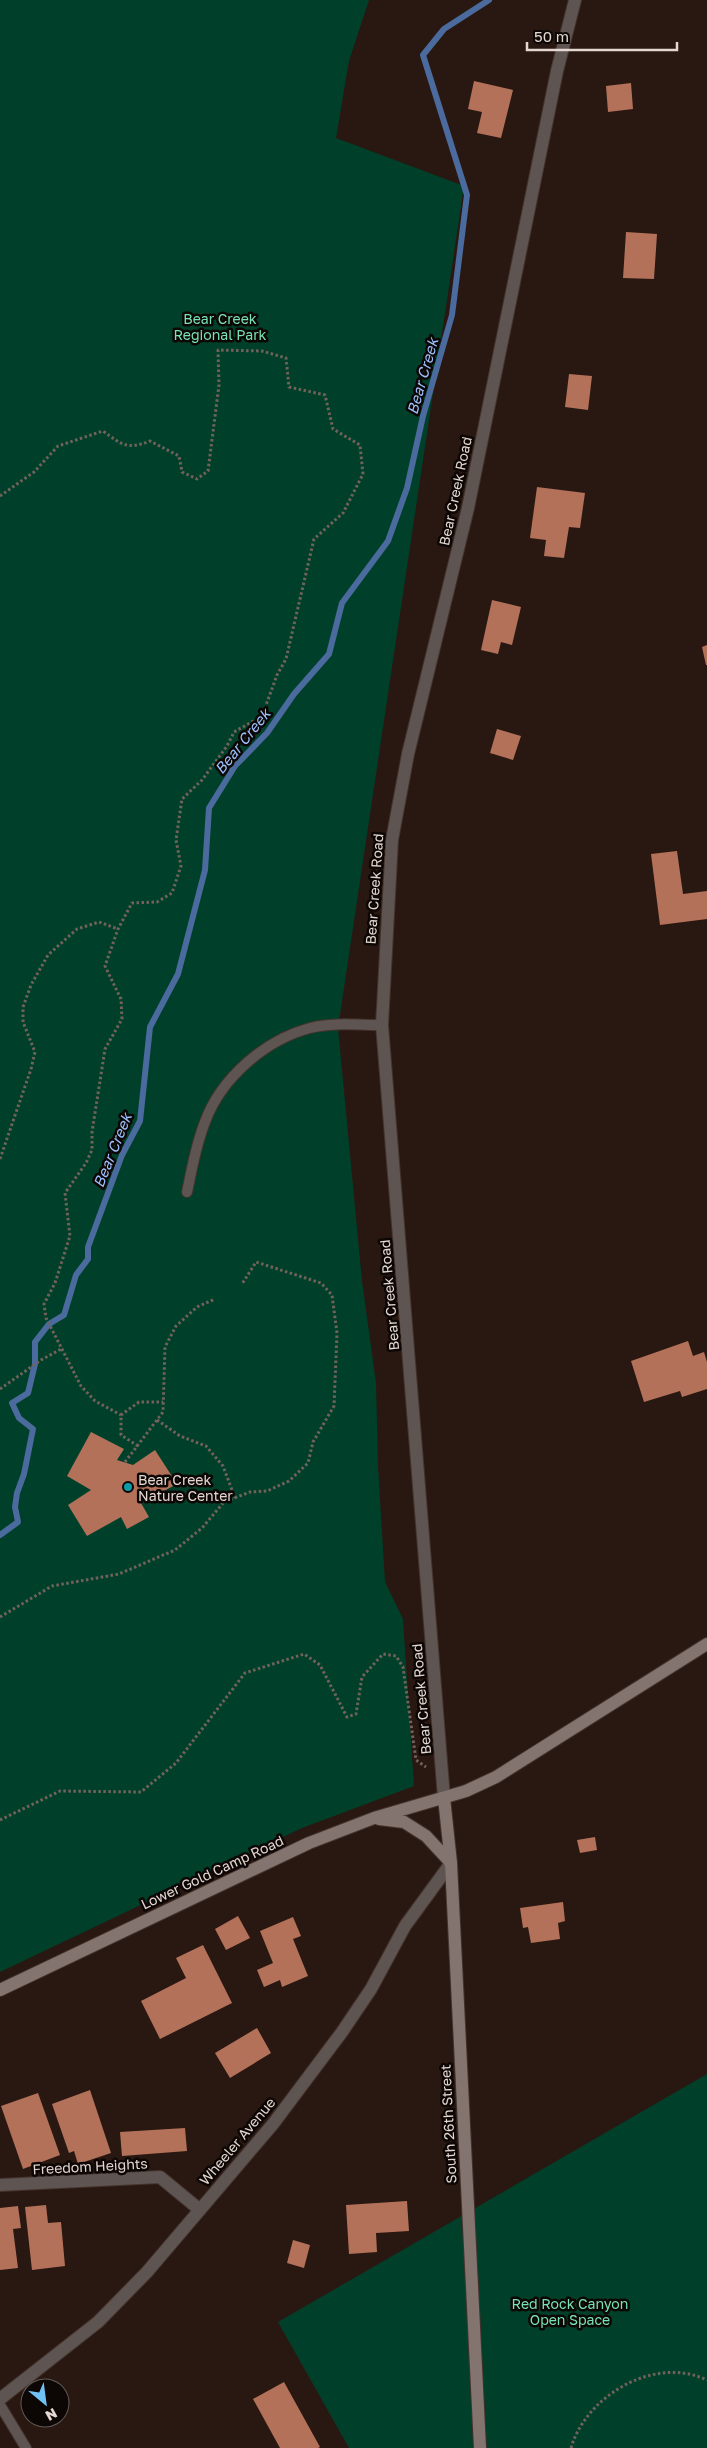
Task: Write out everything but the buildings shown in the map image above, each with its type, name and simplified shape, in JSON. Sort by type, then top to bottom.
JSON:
[{"type":"street","name":"Bear Creek Road","points":[[444,1798],[382,1025],[392,840],[408,754],[468,508],[555,81],[575,0]]},
{"type":"street","name":"Lower Gold Camp Road","points":[[0,1990],[309,1843],[374,1818],[444,1798],[496,1777],[707,1644]]},
{"type":"street","name":"South 26th Street","points":[[444,1798],[451,1862],[480,2448]]},
{"type":"street","points":[[374,1818],[404,1822],[426,1836],[451,1862]]},
{"type":"street","name":"Wheeler Avenue","points":[[0,2399],[98,2322],[146,2272],[273,2124],[342,2032],[371,1989],[405,1926],[451,1862]]},
{"type":"street","name":"Freedom Heights","points":[[0,2185],[160,2177],[200,2210]]},
{"type":"lane","points":[[187,1192],[205,1121],[214,1102],[245,1064],[272,1044],[311,1027],[382,1025]]},
{"type":"lane","points":[[0,2405],[26,2448]]},
{"type":"path","points":[[0,496],[34,472],[58,446],[104,431],[121,444],[135,447],[150,441],[171,450],[179,456],[182,472],[197,479],[208,471],[219,385],[218,350],[262,351],[286,358],[289,387],[325,395],[333,429],[360,445],[363,474],[344,512],[314,539],[286,659],[277,675],[262,716],[234,732],[227,746],[202,780],[182,799],[176,840],[181,866],[172,893],[157,902],[132,903],[118,929],[106,966],[121,999],[122,1019],[105,1049],[92,1132],[92,1150],[86,1163],[64,1194],[70,1236],[55,1283],[44,1304],[46,1318],[81,1386],[95,1401],[121,1415]]},
{"type":"path","points":[[0,1159],[35,1052],[23,1022],[23,1007],[31,985],[48,955],[77,929],[99,922],[118,929]]},
{"type":"path","points":[[0,1617],[52,1586],[119,1574],[175,1550],[202,1528],[224,1502],[250,1492],[267,1491],[289,1481],[308,1463],[313,1442],[334,1406],[337,1333],[332,1295],[321,1283],[256,1262],[242,1284]]},
{"type":"path","points":[[125,1462],[163,1412],[165,1347],[176,1326],[197,1307],[215,1299]]},
{"type":"path","points":[[0,1389],[41,1360],[63,1348]]},
{"type":"path","points":[[121,1415],[139,1402],[163,1402]]},
{"type":"path","points":[[121,1415],[121,1435],[138,1446]]},
{"type":"path","points":[[157,1420],[180,1436],[206,1446],[223,1466],[235,1498]]},
{"type":"path","points":[[0,1820],[60,1791],[141,1792],[176,1763],[245,1673],[304,1654],[320,1665],[348,1717],[356,1714],[362,1678],[383,1654],[396,1656],[403,1667],[416,1760],[442,1780]]},
{"type":"path","points":[[571,2448],[575,2432],[601,2400],[631,2382],[664,2373],[684,2372],[707,2380]]},
{"type":"green space","name":"Bear Creek Regional Park","points":[[0,0],[369,0],[349,61],[336,138],[464,186],[338,1028],[362,1281],[376,1383],[378,1466],[385,1582],[403,1619],[414,1786],[302,1828],[0,1972]]},
{"type":"green space","name":"Red Rock Canyon Open Space","points":[[707,2074],[707,2448],[349,2448],[278,2322]]},
{"type":"waterway","name":"Bear Creek","points":[[0,1535],[18,1522],[15,1507],[17,1493],[24,1474],[33,1429],[19,1418],[12,1403],[28,1393],[35,1364],[35,1342],[49,1324],[64,1315],[76,1275],[88,1259],[88,1247],[122,1155],[140,1121],[150,1027],[178,974],[205,870],[209,808],[235,766],[267,733],[294,694],[329,654],[342,603],[388,541],[407,488],[423,416],[452,315],[467,195],[423,55],[444,29],[489,0]]},
{"type":"place","name":"Bear Creek Nature Center","points":[[128,1487]]}]
